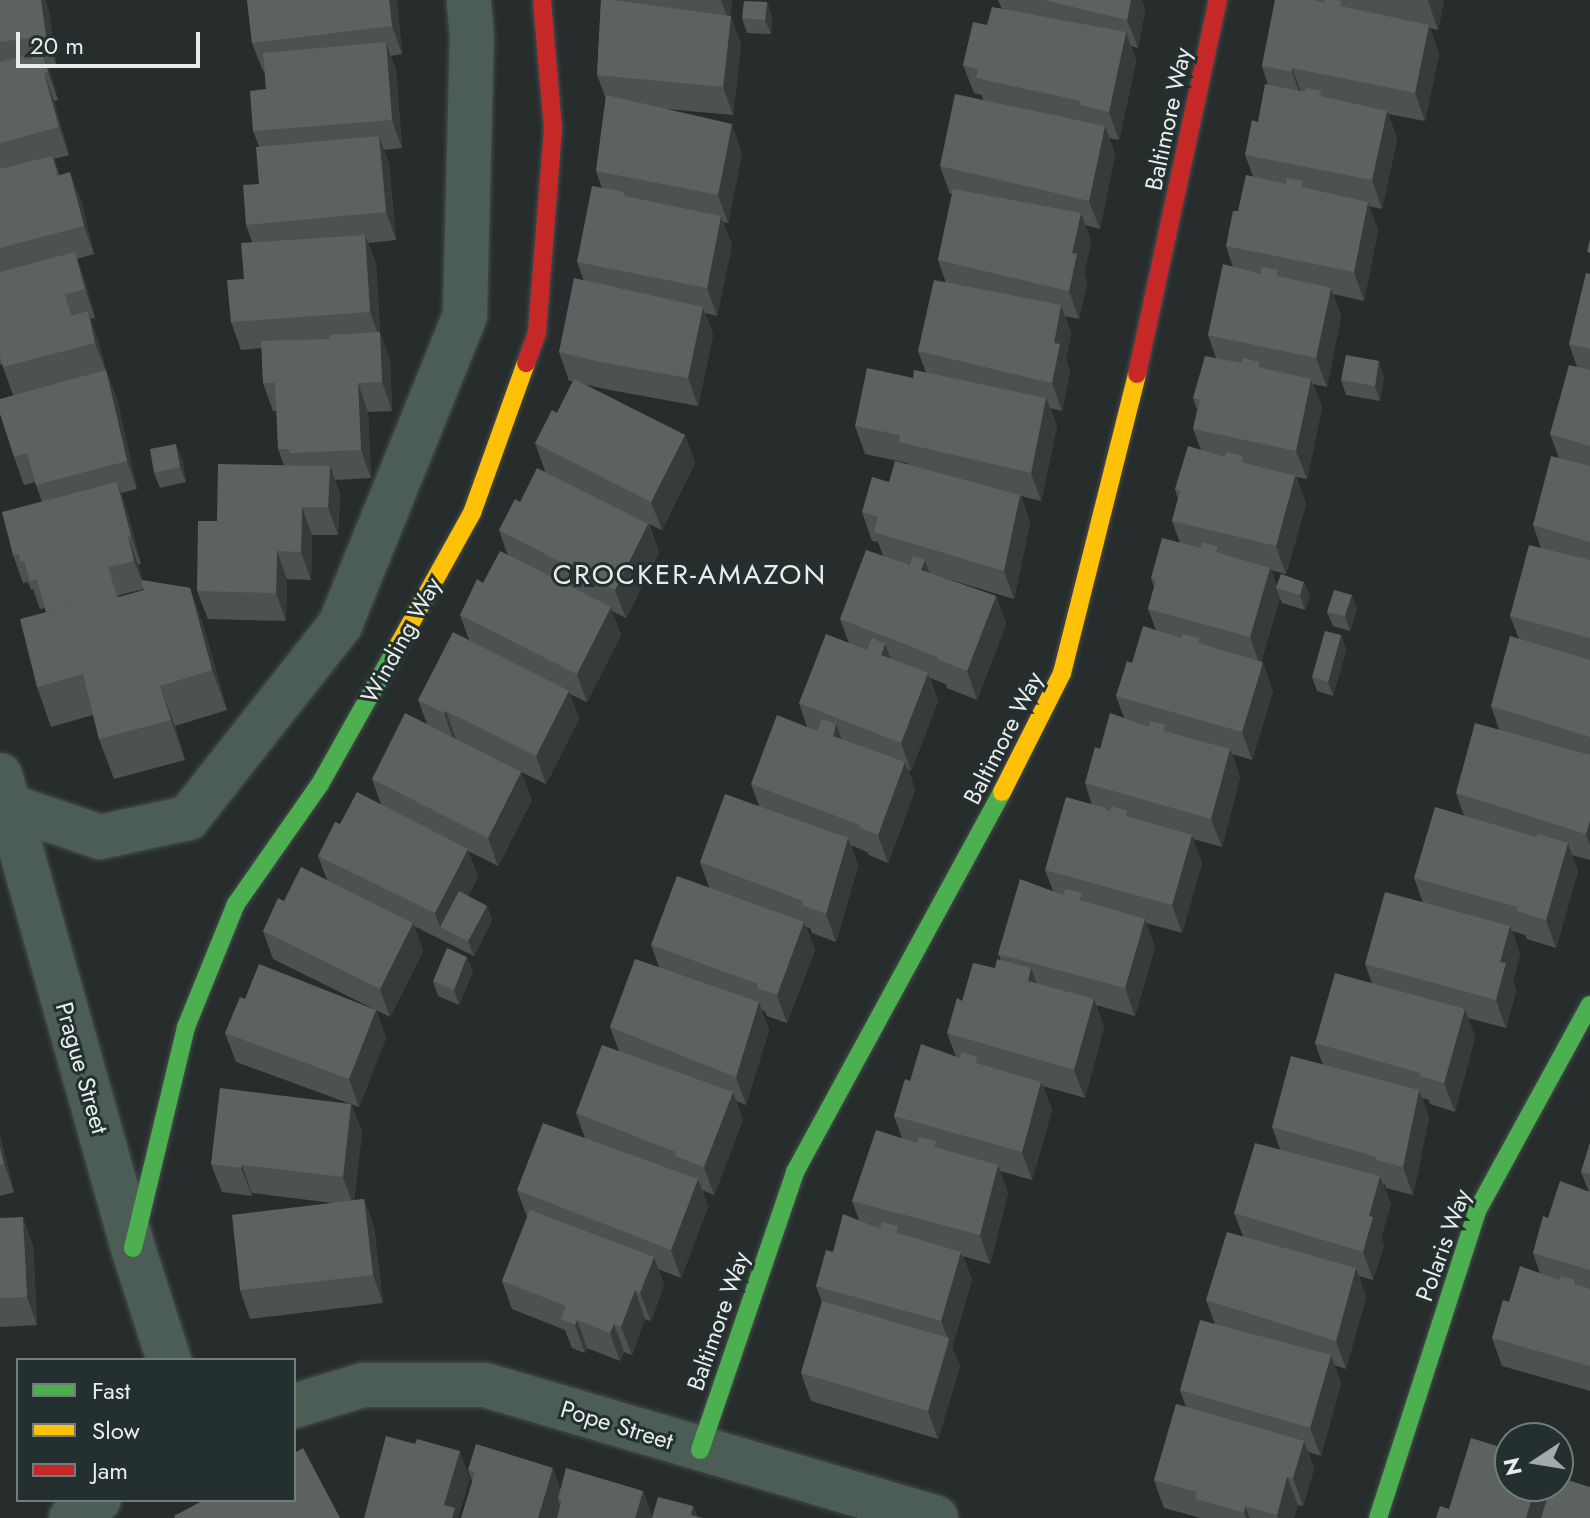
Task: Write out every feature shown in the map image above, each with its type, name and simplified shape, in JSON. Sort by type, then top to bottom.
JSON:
[{"type":"street","points":[[4,791],[100,837],[188,818],[340,625],[465,315],[472,53],[469,0]]},
{"type":"street","name":"Winding Way","points":[[133,1248],[186,1027],[236,904],[320,784],[472,513],[537,332],[553,129],[542,0]]},
{"type":"street","name":"Baltimore Way","points":[[700,1450],[795,1172],[973,851],[1062,673],[1126,427],[1218,0]]},
{"type":"street","name":"Prague Street","points":[[4,791],[133,1248],[168,1358]]},
{"type":"street","name":"Polaris Way","points":[[1378,1518],[1477,1211],[1590,1005]]},
{"type":"street","name":"Pope Street","points":[[296,1405],[363,1385],[485,1385],[936,1518]]},
{"type":"street","points":[[71,1518],[96,1502]]},
{"type":"building","points":[[0,0],[41,0],[46,36],[0,42]]},
{"type":"building","points":[[247,0],[389,0],[392,26],[252,43]]},
{"type":"building","points":[[601,0],[731,16],[723,87],[597,75]]},
{"type":"building","points":[[1044,0],[1131,0],[1127,20]]},
{"type":"building","points":[[1275,0],[1324,3],[1325,0],[1337,0],[1341,1],[1340,6],[1429,25],[1415,93],[1292,68],[1292,72],[1262,66]]},
{"type":"building","points":[[744,1],[767,2],[765,20],[742,18]]},
{"type":"building","points":[[992,7],[1126,32],[1109,112],[1080,105],[1081,101],[976,78],[978,69],[963,65],[973,22],[987,25]]},
{"type":"building","points":[[386,42],[392,120],[253,131],[250,91],[266,89],[263,53]]},
{"type":"building","points":[[43,55],[48,72],[44,73],[59,127],[0,143],[0,62]]},
{"type":"building","points":[[1265,84],[1305,92],[1306,88],[1321,91],[1320,96],[1387,111],[1372,180],[1245,155],[1252,120],[1258,122]]},
{"type":"building","points":[[955,94],[1105,126],[1089,201],[940,166]]},
{"type":"building","points":[[606,95],[732,124],[718,195],[596,171]]},
{"type":"building","points":[[379,136],[386,212],[246,225],[243,185],[259,184],[256,147]]},
{"type":"building","points":[[52,156],[57,176],[70,172],[84,226],[0,248],[0,169]]},
{"type":"building","points":[[1246,175],[1286,184],[1286,178],[1303,181],[1301,187],[1368,202],[1354,272],[1226,246],[1233,211],[1238,211]]},
{"type":"building","points":[[592,186],[624,192],[624,196],[721,216],[707,288],[577,262]]},
{"type":"building","points":[[953,189],[1081,213],[1072,253],[1077,254],[1069,291],[938,260]]},
{"type":"building","points":[[365,235],[370,312],[231,322],[227,280],[244,279],[241,243]]},
{"type":"building","points":[[75,252],[85,289],[65,294],[71,316],[88,311],[95,343],[3,367],[0,356],[0,272]]},
{"type":"building","points":[[1223,264],[1261,274],[1261,267],[1278,270],[1277,276],[1331,288],[1316,358],[1208,335]]},
{"type":"building","points":[[1586,273],[1590,274],[1590,349],[1569,344]]},
{"type":"building","points":[[574,278],[703,307],[688,378],[559,352]]},
{"type":"building","points":[[934,280],[1061,305],[1054,343],[1060,344],[1052,383],[918,351]]},
{"type":"building","points":[[380,332],[382,382],[358,383],[361,450],[290,453],[289,449],[278,449],[275,383],[263,383],[261,341],[330,339],[330,335]]},
{"type":"building","points":[[1346,355],[1379,361],[1375,386],[1341,380]]},
{"type":"building","points":[[1205,356],[1242,363],[1243,358],[1259,362],[1258,367],[1311,379],[1296,451],[1193,429],[1200,400],[1193,398]]},
{"type":"building","points":[[1569,365],[1590,370],[1590,446],[1550,434]]},
{"type":"building","points":[[867,368],[913,378],[914,370],[1046,398],[1031,473],[899,442],[900,435],[855,426]]},
{"type":"building","points":[[106,370],[127,461],[36,485],[27,453],[14,457],[0,414],[0,399]]},
{"type":"building","points":[[574,379],[685,435],[651,502],[535,443],[552,410],[557,413]]},
{"type":"building","points":[[176,444],[180,467],[154,473],[150,449]]},
{"type":"building","points":[[1188,446],[1225,457],[1226,452],[1243,456],[1241,462],[1295,476],[1276,546],[1172,521],[1180,491],[1175,489]]},
{"type":"building","points":[[1551,456],[1590,466],[1590,542],[1533,525]]},
{"type":"building","points":[[895,461],[1020,495],[1004,571],[874,532],[878,517],[862,512],[872,477],[889,482]]},
{"type":"building","points":[[218,464],[330,466],[328,507],[302,507],[301,552],[277,551],[276,593],[197,591],[198,521],[217,521]]},
{"type":"building","points":[[537,468],[648,524],[615,590],[499,530],[515,499],[520,502]]},
{"type":"building","points":[[117,482],[134,561],[108,567],[117,597],[116,594],[46,612],[37,580],[30,581],[24,561],[20,562],[19,554],[13,555],[2,512]]},
{"type":"building","points":[[1162,538],[1201,548],[1203,542],[1218,547],[1216,552],[1270,568],[1250,637],[1148,609],[1156,580],[1151,578]]},
{"type":"building","points":[[1529,545],[1590,560],[1590,638],[1510,616]]},
{"type":"building","points":[[866,550],[910,565],[913,556],[925,560],[921,570],[996,596],[967,671],[840,619]]},
{"type":"building","points":[[500,551],[611,607],[577,674],[460,615],[477,579],[483,583]]},
{"type":"building","points":[[1281,574],[1304,582],[1300,595],[1276,588]]},
{"type":"building","points":[[141,580],[190,588],[212,670],[160,686],[171,720],[99,739],[83,674],[37,687],[20,619],[116,594],[116,598],[144,590]]},
{"type":"building","points":[[1334,590],[1352,595],[1345,616],[1327,612]]},
{"type":"building","points":[[1143,626],[1181,638],[1183,634],[1199,638],[1198,643],[1263,662],[1242,732],[1116,696],[1127,661],[1132,663]]},
{"type":"building","points":[[1325,631],[1341,635],[1328,682],[1312,677]]},
{"type":"building","points":[[453,632],[569,691],[536,756],[418,700]]},
{"type":"building","points":[[826,634],[867,650],[872,638],[885,644],[881,655],[928,673],[901,743],[799,703]]},
{"type":"building","points":[[1510,636],[1590,660],[1590,737],[1491,706]]},
{"type":"building","points":[[405,713],[521,772],[488,838],[372,779]]},
{"type":"building","points":[[1110,713],[1149,727],[1150,721],[1165,725],[1164,731],[1230,749],[1211,819],[1085,783],[1095,747],[1100,749]]},
{"type":"building","points":[[777,715],[817,731],[822,719],[836,724],[833,736],[905,762],[878,835],[858,827],[860,825],[751,784]]},
{"type":"building","points":[[1475,723],[1590,755],[1590,820],[1586,834],[1456,793]]},
{"type":"building","points":[[357,792],[468,849],[435,913],[318,856],[335,822],[340,824]]},
{"type":"building","points":[[725,794],[848,838],[826,914],[802,905],[803,901],[700,862]]},
{"type":"building","points":[[1066,797],[1110,812],[1111,806],[1127,811],[1126,816],[1192,835],[1172,905],[1045,870]]},
{"type":"building","points":[[1435,807],[1536,837],[1538,834],[1568,843],[1546,920],[1517,911],[1518,907],[1414,878]]},
{"type":"building","points":[[301,867],[413,923],[380,989],[263,931],[278,898],[284,901]]},
{"type":"building","points":[[677,876],[804,922],[777,995],[757,988],[758,984],[651,945]]},
{"type":"building","points":[[1020,879],[1063,895],[1066,889],[1082,893],[1080,900],[1145,919],[1125,988],[998,954]]},
{"type":"building","points":[[459,891],[487,906],[468,941],[440,927]]},
{"type":"building","points":[[1385,892],[1510,926],[1500,962],[1506,963],[1496,1000],[1365,964]]},
{"type":"building","points":[[447,948],[467,957],[454,990],[433,981]]},
{"type":"building","points":[[635,959],[759,1002],[736,1077],[610,1027]]},
{"type":"building","points":[[997,959],[1031,968],[1028,981],[1094,999],[1074,1070],[947,1033],[957,998],[962,1001],[973,963],[995,968]]},
{"type":"building","points":[[259,964],[376,1010],[349,1079],[225,1033],[240,997],[245,999]]},
{"type":"building","points":[[1335,973],[1465,1009],[1444,1083],[1420,1076],[1420,1073],[1315,1043]]},
{"type":"building","points":[[921,1044],[960,1058],[962,1052],[977,1057],[976,1063],[1041,1082],[1022,1152],[894,1116],[905,1079],[910,1081]]},
{"type":"building","points":[[602,1045],[733,1092],[704,1167],[675,1156],[676,1152],[576,1113]]},
{"type":"building","points":[[1291,1056],[1419,1090],[1403,1167],[1272,1127]]},
{"type":"building","points":[[220,1088],[351,1104],[343,1177],[211,1164]]},
{"type":"building","points":[[543,1123],[698,1179],[671,1250],[517,1190]]},
{"type":"building","points":[[876,1130],[917,1143],[919,1137],[936,1141],[934,1147],[998,1165],[980,1235],[852,1201]]},
{"type":"building","points":[[1255,1143],[1380,1176],[1363,1252],[1234,1213]]},
{"type":"building","points":[[1590,1143],[1590,1174],[1581,1172]]},
{"type":"building","points":[[1560,1181],[1590,1192],[1590,1270],[1533,1253],[1543,1216],[1548,1218]]},
{"type":"building","points":[[364,1199],[373,1275],[240,1290],[232,1215]]},
{"type":"building","points":[[530,1210],[654,1257],[640,1293],[635,1290],[621,1327],[614,1324],[610,1333],[577,1320],[575,1325],[561,1319],[566,1306],[502,1281]]},
{"type":"building","points":[[843,1214],[880,1229],[882,1222],[898,1226],[897,1233],[961,1252],[941,1321],[816,1286],[826,1250],[833,1252]]},
{"type":"building","points":[[23,1217],[27,1297],[0,1298],[0,1218]]},
{"type":"building","points":[[1227,1232],[1356,1268],[1336,1341],[1206,1300]]},
{"type":"building","points":[[1520,1266],[1559,1280],[1561,1276],[1575,1280],[1574,1284],[1590,1289],[1590,1366],[1492,1338],[1503,1300],[1509,1302]]},
{"type":"building","points":[[822,1301],[949,1338],[928,1411],[801,1373]]},
{"type":"building","points":[[1200,1320],[1331,1355],[1310,1428],[1180,1390]]},
{"type":"building","points":[[1176,1404],[1304,1441],[1293,1478],[1287,1477],[1277,1515],[1245,1506],[1244,1513],[1196,1499],[1197,1492],[1154,1480]]},
{"type":"building","points":[[386,1436],[415,1444],[417,1439],[460,1451],[444,1505],[455,1508],[452,1518],[364,1518]]},
{"type":"building","points":[[1471,1438],[1494,1445],[1494,1502],[1531,1502],[1526,1518],[1436,1518],[1440,1506],[1449,1509]]},
{"type":"building","points":[[476,1444],[553,1468],[538,1518],[461,1518],[475,1472],[468,1470]]},
{"type":"building","points":[[303,1448],[340,1518],[175,1518],[200,1502],[296,1502],[296,1452]]},
{"type":"building","points":[[566,1468],[643,1491],[635,1518],[557,1518]]},
{"type":"building","points":[[1574,1482],[1590,1487],[1590,1518],[1541,1518],[1546,1502],[1574,1502]]},
{"type":"building","points":[[658,1497],[693,1506],[691,1515],[703,1518],[652,1518]]},
{"type":"traffic: fast","points":[[133,1248],[186,1027],[236,904],[320,784],[399,644]]},
{"type":"traffic: fast","points":[[700,1450],[795,1172],[1002,792]]},
{"type":"traffic: fast","points":[[1378,1518],[1477,1211],[1590,1005]]},
{"type":"traffic: slow","points":[[399,644],[472,513],[526,363]]},
{"type":"traffic: slow","points":[[1002,792],[1062,673],[1137,374]]},
{"type":"traffic: jam","points":[[526,363],[537,332],[553,129],[542,0]]},
{"type":"traffic: jam","points":[[1137,374],[1218,0]]},
{"type":"district","name":"CROCKER-AMAZON","points":[[690,575]]}]
